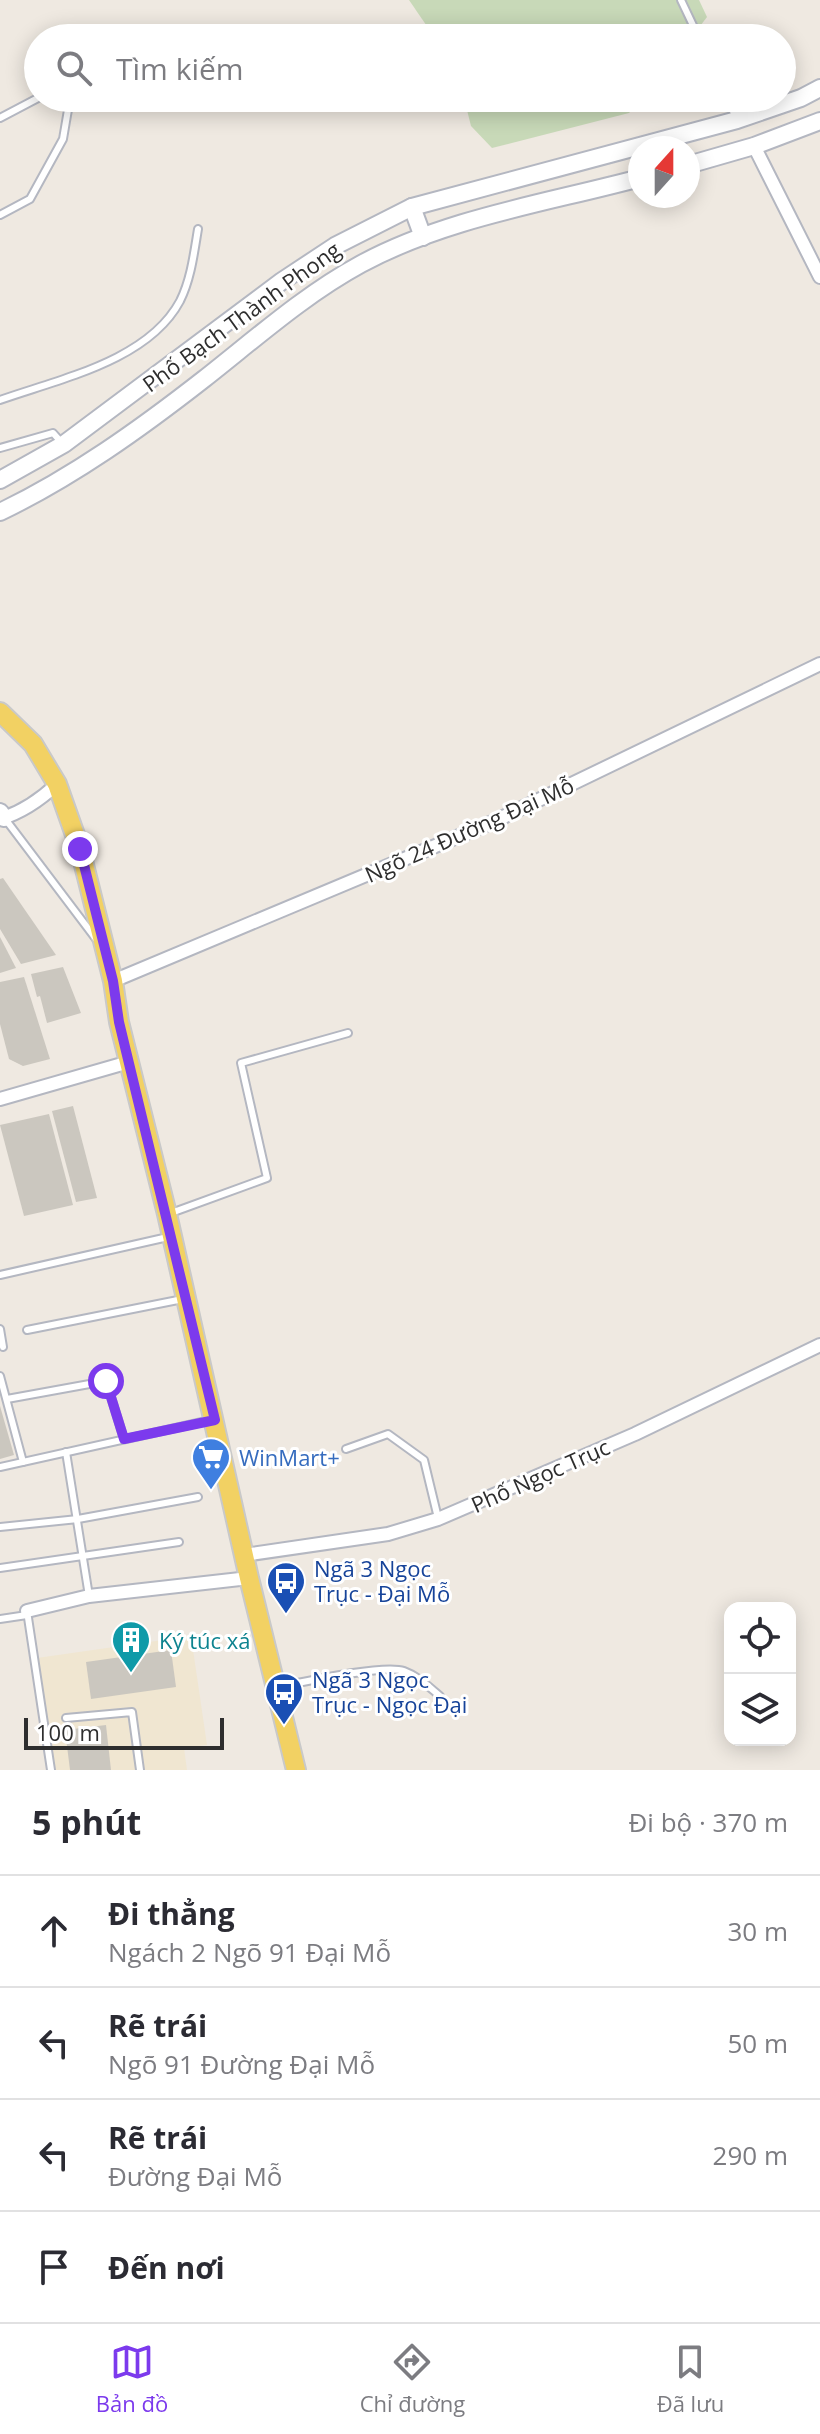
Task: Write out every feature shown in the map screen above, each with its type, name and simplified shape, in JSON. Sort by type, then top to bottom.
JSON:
[{"type":"main road","name":"Phố Bạch Thành Phong","points":[[796,100],[820,88]]},
{"type":"main road","name":"Phố Bạch Thành Phong","points":[[0,480],[64,444],[282,281],[335,246],[412,207],[760,112]]},
{"type":"main road","points":[[700,162],[754,146],[820,121]]},
{"type":"main road","name":"Phố Bạch Thành Phong","points":[[0,512],[76,471],[200,382],[302,302],[361,264],[465,223],[628,181]]},
{"type":"main road","points":[[412,207],[423,237]]},
{"type":"main road","points":[[0,712],[33,744],[57,784],[80,849],[296,1770]]},
{"type":"street","points":[[754,146],[820,277]]},
{"type":"street","name":"Ngõ 24 Đường Đại Mỗ","points":[[113,981],[495,821],[820,664]]},
{"type":"street","points":[[1,816],[40,799],[57,784]]},
{"type":"street","points":[[0,1099],[129,1062]]},
{"type":"street","name":"Phố Ngọc Trục","points":[[244,1555],[388,1534],[438,1519],[635,1434],[820,1345]]},
{"type":"street","points":[[27,1613],[89,1596],[249,1578]]},
{"type":"lane","points":[[681,0],[692,24]]},
{"type":"lane","points":[[0,118],[24,105]]},
{"type":"lane","points":[[0,215],[30,199],[63,139],[68,112]]},
{"type":"lane","points":[[733,112],[737,120]]},
{"type":"lane","points":[[0,400],[103,364],[128,352],[145,338],[179,303],[189,274],[198,229]]},
{"type":"lane","points":[[0,448],[53,433],[64,444]]},
{"type":"lane","points":[[1,816],[105,951]]},
{"type":"lane","points":[[167,1214],[267,1178],[241,1063],[348,1033]]},
{"type":"lane","points":[[0,1275],[172,1236]]},
{"type":"lane","points":[[27,1330],[187,1299]]},
{"type":"lane","points":[[0,1329],[3,1347]]},
{"type":"lane","points":[[0,1376],[23,1462]]},
{"type":"lane","points":[[7,1399],[106,1381],[124,1439]]},
{"type":"lane","points":[[0,1467],[215,1420]]},
{"type":"lane","points":[[346,1449],[388,1434],[424,1460],[438,1519]]},
{"type":"lane","points":[[66,1452],[89,1596]]},
{"type":"lane","points":[[0,1527],[78,1519],[198,1497]]},
{"type":"lane","points":[[0,1568],[179,1542]]},
{"type":"lane","points":[[0,1619],[27,1613],[51,1770]]},
{"type":"lane","points":[[275,1688],[327,1678],[400,1670],[440,1696]]},
{"type":"lane","points":[[66,1718],[132,1712],[140,1770]]},
{"type":"shaded area","points":[[191,1636],[207,1745],[184,1748],[187,1770],[54,1770],[37,1658]]},
{"type":"green space","points":[[409,0],[699,0],[707,17],[702,24],[425,24]]},
{"type":"green space","points":[[468,112],[630,112],[492,148],[471,126]]},
{"type":"building","points":[[3,878],[56,955],[21,964],[0,929],[0,879]]},
{"type":"building","points":[[0,937],[16,968],[0,973]]},
{"type":"building","points":[[63,967],[81,1013],[47,1023],[31,974]]},
{"type":"building","points":[[24,977],[50,1059],[23,1066],[9,1059],[0,1024],[0,982]]},
{"type":"building","points":[[73,1106],[97,1198],[76,1202],[52,1111]]},
{"type":"building","points":[[49,1114],[73,1205],[24,1216],[0,1125]]},
{"type":"building","points":[[0,1406],[14,1455],[0,1459]]},
{"type":"building","name":"Ký túc xá","points":[[171,1650],[176,1687],[91,1699],[86,1662]]},
{"type":"building","points":[[106,1725],[111,1770],[70,1770],[65,1730]]},
{"type":"place","name":"WinMart+","points":[[211,1491]]},
{"type":"place","name":"Ngã 3 Ngọc Trục - Đại Mỗ","points":[[286,1615]]},
{"type":"place","name":"Ký túc xá","points":[[131,1674]]},
{"type":"place","name":"Ngã 3 Ngọc Trục - Ngọc Đại","points":[[284,1726]]},
{"type":"route","points":[[80,849],[215,1420],[124,1439],[106,1381]]}]
